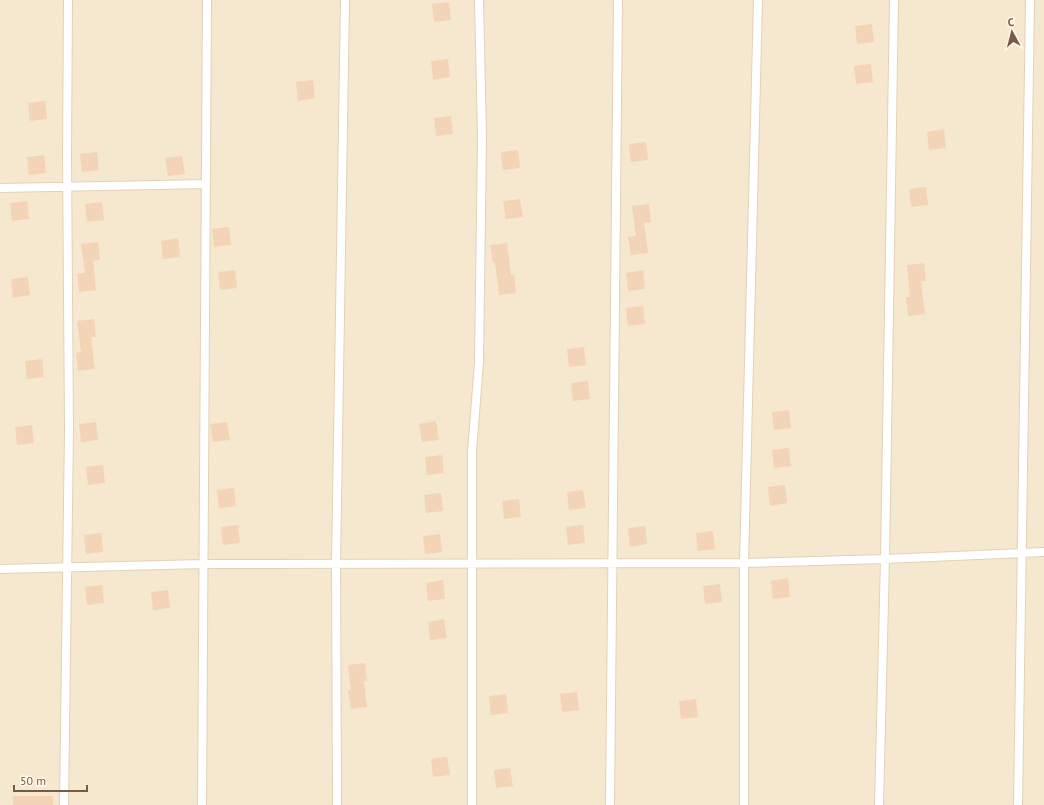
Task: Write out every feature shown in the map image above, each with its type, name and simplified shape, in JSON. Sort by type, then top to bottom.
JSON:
[{"type":"street","points":[[64,805],[68,438],[68,0]]},
{"type":"street","points":[[202,805],[207,0]]},
{"type":"street","points":[[337,805],[336,564],[345,0]]},
{"type":"street","points":[[472,805],[472,452],[479,362],[482,137],[479,0]]},
{"type":"street","points":[[610,805],[611,564],[618,0]]},
{"type":"street","points":[[744,805],[744,563],[758,0]]},
{"type":"street","points":[[879,805],[885,559],[894,0]]},
{"type":"street","points":[[1018,805],[1030,0]]},
{"type":"street","points":[[0,188],[206,184]]},
{"type":"street","points":[[0,569],[204,564],[744,563],[1044,552]]},
{"type":"shaded area","points":[[0,0],[1044,0],[1044,805],[0,805]]},
{"type":"building","points":[[449,2],[451,20],[434,22],[432,4]]},
{"type":"building","points":[[872,24],[874,42],[857,44],[855,26]]},
{"type":"building","points":[[448,59],[450,77],[433,80],[431,61]]},
{"type":"building","points":[[871,64],[873,82],[856,84],[854,66]]},
{"type":"building","points":[[313,80],[315,98],[298,101],[296,82]]},
{"type":"building","points":[[45,101],[47,119],[30,121],[28,103]]},
{"type":"building","points":[[451,116],[453,134],[436,136],[434,118]]},
{"type":"building","points":[[944,129],[946,148],[929,150],[927,132]]},
{"type":"building","points":[[646,142],[648,160],[631,162],[629,144]]},
{"type":"building","points":[[518,150],[520,168],[503,170],[501,152]]},
{"type":"building","points":[[97,152],[99,170],[82,172],[80,154]]},
{"type":"building","points":[[44,155],[46,173],[29,175],[27,157]]},
{"type":"building","points":[[182,156],[185,174],[168,176],[165,158]]},
{"type":"building","points":[[926,187],[928,205],[911,207],[909,189]]},
{"type":"building","points":[[520,199],[523,217],[506,219],[503,201]]},
{"type":"building","points":[[27,201],[29,219],[12,221],[10,203]]},
{"type":"building","points":[[102,202],[104,220],[87,222],[85,204]]},
{"type":"building","points":[[649,204],[651,222],[644,223],[648,253],[631,255],[628,237],[636,236],[632,206]]},
{"type":"building","points":[[229,227],[231,245],[214,247],[212,229]]},
{"type":"building","points":[[178,238],[180,257],[163,259],[161,241]]},
{"type":"building","points":[[98,242],[100,260],[93,261],[96,290],[79,292],[77,274],[85,273],[81,244]]},
{"type":"building","points":[[507,243],[511,275],[514,275],[516,293],[499,295],[495,263],[493,263],[490,245]]},
{"type":"building","points":[[924,263],[926,281],[921,281],[925,314],[908,316],[906,297],[910,297],[907,265]]},
{"type":"building","points":[[235,270],[237,288],[220,290],[218,272]]},
{"type":"building","points":[[643,270],[645,289],[628,291],[626,273]]},
{"type":"building","points":[[28,277],[30,295],[13,298],[11,279]]},
{"type":"building","points":[[643,306],[645,324],[628,326],[626,308]]},
{"type":"building","points":[[94,319],[96,337],[91,337],[95,369],[78,371],[76,353],[81,352],[77,321]]},
{"type":"building","points":[[584,347],[586,365],[569,367],[567,349]]},
{"type":"building","points":[[42,359],[44,377],[27,379],[25,361]]},
{"type":"building","points":[[588,381],[590,399],[573,401],[571,383]]},
{"type":"building","points":[[789,410],[791,428],[774,430],[772,412]]},
{"type":"building","points":[[436,421],[439,440],[422,442],[419,424]]},
{"type":"building","points":[[96,422],[98,440],[81,442],[79,424]]},
{"type":"building","points":[[227,422],[230,440],[213,442],[210,424]]},
{"type":"building","points":[[32,425],[34,443],[17,445],[15,427]]},
{"type":"building","points":[[789,448],[791,466],[774,468],[772,450]]},
{"type":"building","points":[[442,455],[444,473],[427,475],[425,457]]},
{"type":"building","points":[[103,465],[105,483],[88,485],[86,467]]},
{"type":"building","points":[[785,485],[787,503],[770,506],[768,487]]},
{"type":"building","points":[[234,488],[236,506],[219,508],[217,490]]},
{"type":"building","points":[[583,490],[586,508],[569,510],[567,492]]},
{"type":"building","points":[[441,493],[443,511],[426,513],[424,495]]},
{"type":"building","points":[[519,499],[521,517],[504,519],[502,501]]},
{"type":"building","points":[[238,525],[240,543],[223,545],[221,527]]},
{"type":"building","points":[[583,525],[585,543],[568,545],[566,527]]},
{"type":"building","points":[[645,526],[647,544],[630,547],[628,528]]},
{"type":"building","points":[[713,531],[715,549],[698,551],[696,533]]},
{"type":"building","points":[[101,533],[103,552],[86,554],[84,535]]},
{"type":"building","points":[[440,534],[442,552],[425,554],[423,536]]},
{"type":"building","points":[[788,578],[790,597],[773,599],[771,581]]},
{"type":"building","points":[[443,580],[445,599],[428,601],[426,583]]},
{"type":"building","points":[[720,584],[722,602],[705,604],[703,586]]},
{"type":"building","points":[[102,585],[104,603],[87,605],[85,587]]},
{"type":"building","points":[[168,590],[170,608],[153,610],[151,592]]},
{"type":"building","points":[[444,619],[447,638],[430,640],[428,622]]},
{"type":"building","points":[[365,663],[367,681],[364,681],[367,707],[351,709],[348,690],[351,690],[348,665]]},
{"type":"building","points":[[577,692],[579,710],[562,712],[560,694]]},
{"type":"building","points":[[506,694],[508,713],[491,715],[489,696]]},
{"type":"building","points":[[696,699],[698,717],[681,719],[679,701]]},
{"type":"building","points":[[447,757],[450,775],[433,777],[431,759]]},
{"type":"building","points":[[510,768],[513,786],[496,788],[494,770]]},
{"type":"building","points":[[13,796],[53,796],[53,805],[13,805]]}]
